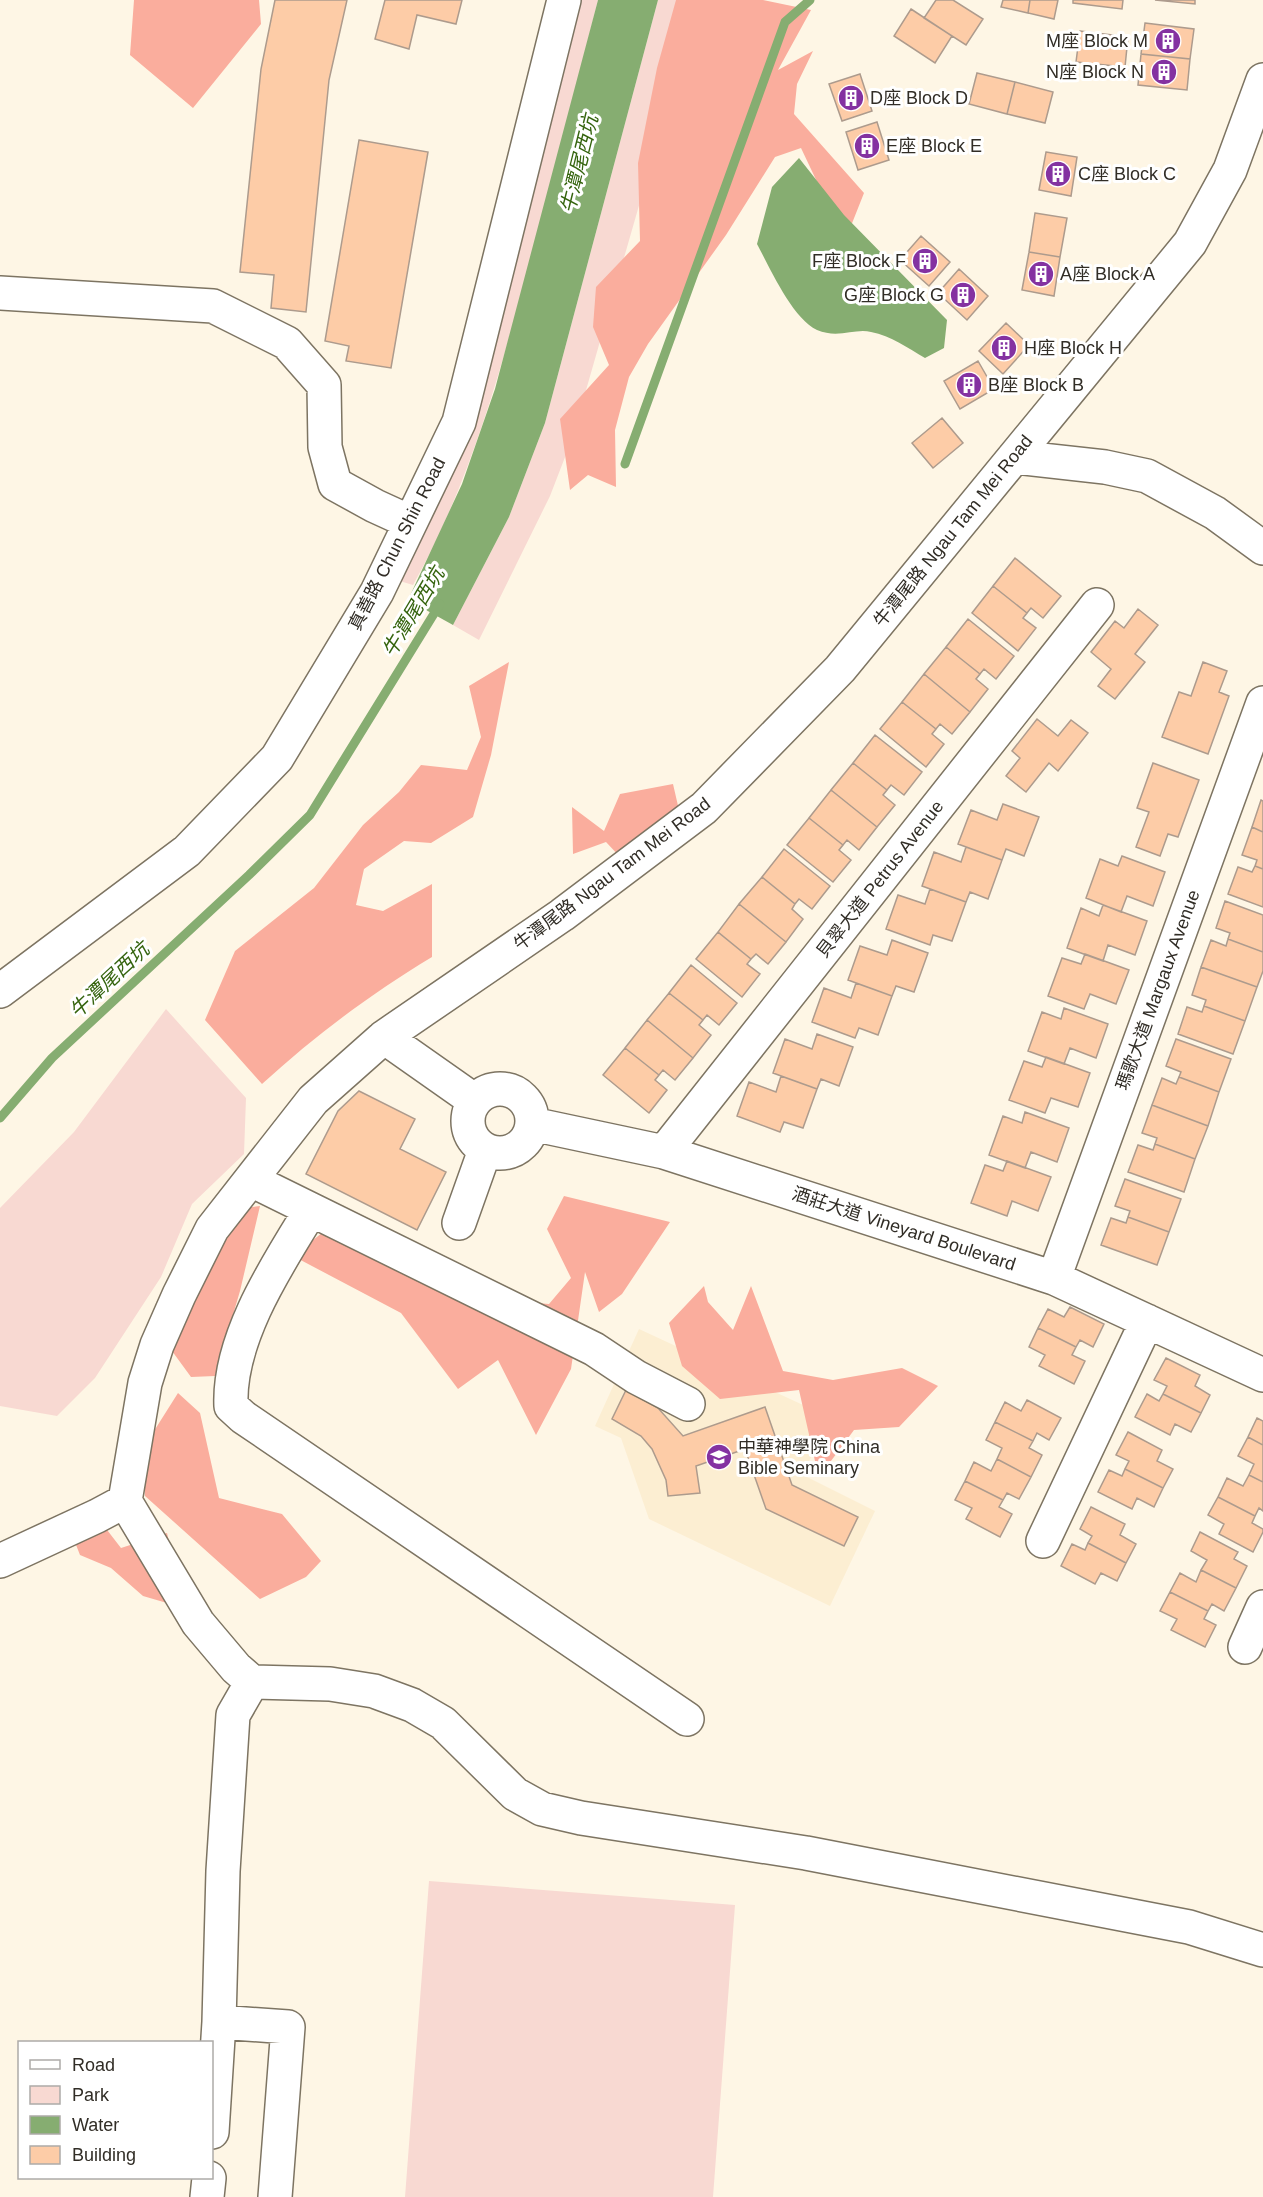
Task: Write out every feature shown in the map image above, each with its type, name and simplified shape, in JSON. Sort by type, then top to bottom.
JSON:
[{"type":"street","name":"真善路 Chun Shin Road","points":[[0,991],[187,851],[277,758],[377,592],[459,422],[564,0]]},
{"type":"street","name":"牛潭尾路 Ngau Tam Mei Road","points":[[125,1501],[145,1383],[157,1345],[212,1229],[313,1100],[384,1037],[562,915],[704,808],[840,669],[1190,243],[1230,170],[1263,80]]},
{"type":"street","points":[[0,293],[213,306],[287,343],[324,385],[325,447],[335,483],[375,507],[410,522]]},
{"type":"street","points":[[1014,457],[1105,467],[1147,476],[1215,513],[1263,548]]},
{"type":"street","name":"貝翠大道 Petrus Avenue","points":[[664,1152],[1097,605]]},
{"type":"street","name":"瑪歌大道 Margaux Avenue","points":[[1054,1278],[1263,703]]},
{"type":"street","points":[[384,1037],[475,1101]]},
{"type":"street","points":[[491,1090],[511,1091],[526,1104],[532,1124],[525,1141],[517,1149],[507,1153],[485,1150],[470,1133],[468,1122],[475,1101],[491,1090]]},
{"type":"street","name":"酒莊大道 Vineyard Boulevard","points":[[532,1124],[664,1152],[1054,1278],[1263,1375]]},
{"type":"street","points":[[459,1223],[485,1150]]},
{"type":"street","points":[[251,1180],[594,1349],[636,1377],[688,1404]]},
{"type":"street","points":[[312,1210],[276,1266],[244,1335],[231,1388],[231,1406],[243,1417],[687,1719]]},
{"type":"street","points":[[1042,1541],[1147,1321]]},
{"type":"street","points":[[0,1561],[98,1516],[125,1501],[198,1623],[236,1668],[252,1682],[330,1684],[374,1691],[411,1705],[442,1723],[515,1794],[542,1809],[581,1818],[806,1853],[1189,1927],[1263,1950]]},
{"type":"street","points":[[1245,1647],[1263,1607]]},
{"type":"street","points":[[213,2116],[219,2022],[223,1871],[233,1715],[252,1682]]},
{"type":"street","points":[[219,2022],[288,2026],[275,2197]]},
{"type":"street","points":[[207,2197],[209,2179]]},
{"type":"shaded area","points":[[134,0],[259,0],[261,24],[193,108],[130,55]]},
{"type":"shaded area","points":[[676,0],[763,0],[811,10],[778,70],[813,51],[797,84],[794,114],[864,193],[845,241],[801,148],[775,157],[726,235],[648,344],[629,377],[615,430],[616,487],[588,475],[570,490],[560,419],[609,365],[593,327],[596,287],[640,241],[638,163],[657,68]]},
{"type":"shaded area","points":[[509,662],[491,755],[473,817],[431,843],[404,841],[364,869],[356,905],[383,911],[432,884],[432,957],[344,1016],[262,1084],[205,1020],[235,951],[314,888],[363,825],[399,792],[421,765],[467,770],[481,737],[469,686]]},
{"type":"shaded area","points":[[673,784],[679,810],[621,858],[606,842],[573,854],[572,807],[604,831],[620,794]]},
{"type":"shaded area","points":[[564,1196],[670,1222],[622,1294],[599,1312],[585,1272],[571,1369],[536,1435],[498,1360],[458,1389],[401,1313],[293,1256],[347,1213],[451,1296],[549,1304],[571,1278],[547,1229]]},
{"type":"shaded area","points":[[260,1206],[240,1291],[215,1376],[191,1377],[172,1351],[187,1249],[238,1209]]},
{"type":"shaded area","points":[[704,1286],[708,1302],[733,1330],[751,1286],[783,1371],[833,1380],[902,1368],[938,1386],[899,1427],[854,1430],[825,1469],[817,1470],[799,1390],[720,1399],[682,1366],[669,1323]]},
{"type":"shaded area","name":"中華神學院 China Bible Seminary","points":[[639,1329],[829,1417],[803,1475],[875,1511],[830,1606],[649,1519],[621,1438],[595,1426]]},
{"type":"shaded area","points":[[178,1393],[200,1413],[219,1498],[282,1514],[321,1561],[306,1577],[260,1599],[145,1496],[142,1450]]},
{"type":"shaded area","points":[[87,1504],[121,1548],[167,1533],[184,1608],[143,1596],[111,1568],[80,1555],[64,1514]]},
{"type":"green space","points":[[574,0],[598,0],[516,313],[493,393],[466,471],[450,510],[413,585],[393,579]]},
{"type":"green space","points":[[658,0],[710,0],[642,195],[572,439],[550,496],[479,640],[453,625],[509,517],[545,423]]},
{"type":"green space","points":[[166,1009],[246,1098],[244,1154],[192,1204],[161,1277],[95,1378],[57,1416],[0,1406],[0,1208],[74,1132]]},
{"type":"green space","points":[[429,1881],[735,1905],[713,2197],[405,2197]]},
{"type":"water","points":[[598,0],[658,0],[545,423],[509,517],[453,625],[408,600],[462,484],[495,389]]},
{"type":"water","points":[[799,158],[844,215],[947,320],[944,348],[925,358],[878,334],[865,331],[825,333],[808,324],[790,304],[757,244],[772,187]]},
{"type":"building","points":[[275,0],[347,0],[329,80],[306,312],[271,308],[274,275],[240,272],[261,69]]},
{"type":"building","points":[[385,0],[462,0],[456,24],[417,15],[409,49],[375,39]]},
{"type":"building","points":[[936,0],[953,0],[983,19],[966,45],[924,18]]},
{"type":"building","points":[[1003,0],[1030,0],[1028,13],[1001,7]]},
{"type":"building","points":[[1030,0],[1058,0],[1054,19],[1028,13]]},
{"type":"building","points":[[1073,0],[1123,0],[1122,9],[1073,3]]},
{"type":"building","points":[[1155,0],[1195,0],[1195,4]]},
{"type":"building","points":[[911,9],[952,36],[935,63],[894,36]]},
{"type":"building","name":"M座 Block M","points":[[1145,23],[1194,29],[1190,59],[1141,54]]},
{"type":"building","points":[[1080,31],[1128,37],[1125,67],[1076,62]]},
{"type":"building","name":"N座 Block N","points":[[1141,54],[1190,59],[1187,90],[1138,85]]},
{"type":"building","points":[[977,73],[1015,82],[1007,114],[969,104]]},
{"type":"building","name":"D座 Block D","points":[[860,74],[872,111],[842,121],[829,84]]},
{"type":"building","points":[[1015,82],[1053,92],[1045,123],[1007,114]]},
{"type":"building","name":"E座 Block E","points":[[877,122],[889,160],[858,170],[846,132]]},
{"type":"building","points":[[359,140],[428,152],[391,368],[346,361],[349,346],[325,341]]},
{"type":"building","name":"C座 Block C","points":[[1046,152],[1077,157],[1071,196],[1039,190]]},
{"type":"building","points":[[1035,213],[1067,218],[1060,257],[1029,252]]},
{"type":"building","name":"F座 Block F","points":[[921,236],[950,262],[929,286],[900,260]]},
{"type":"building","name":"A座 Block A","points":[[1029,252],[1060,257],[1054,296],[1022,290]]},
{"type":"building","name":"G座 Block G","points":[[959,269],[988,296],[967,320],[938,293]]},
{"type":"building","name":"H座 Block H","points":[[1006,323],[1029,345],[1003,374],[979,351]]},
{"type":"building","name":"B座 Block B","points":[[978,361],[994,389],[960,409],[944,381]]},
{"type":"building","points":[[942,418],[963,443],[933,468],[912,443]]},
{"type":"building","points":[[1015,558],[1061,596],[1043,618],[1031,608],[1027,613],[993,586]]},
{"type":"building","points":[[993,586],[1027,613],[1023,618],[1036,628],[1018,651],[972,613]]},
{"type":"building","points":[[1138,609],[1158,625],[1135,654],[1145,662],[1115,699],[1098,686],[1111,669],[1091,652],[1115,621],[1124,628]]},
{"type":"building","points":[[968,619],[1014,656],[996,679],[984,669],[980,674],[946,647]]},
{"type":"building","points":[[946,647],[980,674],[976,679],[988,689],[970,712],[924,674]]},
{"type":"building","points":[[1203,662],[1227,671],[1219,692],[1229,696],[1208,754],[1162,737],[1179,692],[1191,696]]},
{"type":"building","points":[[924,674],[970,712],[952,734],[940,724],[936,729],[902,702]]},
{"type":"building","points":[[902,702],[936,729],[932,734],[944,744],[926,767],[880,729]]},
{"type":"building","points":[[1037,719],[1058,736],[1071,720],[1088,733],[1058,771],[1049,763],[1026,792],[1006,776],[1020,758],[1012,751]]},
{"type":"building","points":[[875,735],[922,772],[904,795],[891,785],[887,790],[853,763]]},
{"type":"building","points":[[853,763],[887,790],[883,795],[895,805],[877,827],[831,790]]},
{"type":"building","points":[[1153,763],[1199,780],[1178,837],[1168,834],[1160,856],[1136,847],[1149,812],[1137,808]]},
{"type":"building","points":[[831,790],[877,827],[859,850],[847,840],[843,845],[809,818]]},
{"type":"building","points":[[1261,800],[1263,801],[1263,832],[1252,827]]},
{"type":"building","points":[[1003,804],[1039,817],[1024,856],[1006,849],[1002,860],[958,844],[971,810],[997,820]]},
{"type":"building","points":[[809,818],[843,845],[839,850],[851,860],[833,882],[787,845]]},
{"type":"building","points":[[1252,827],[1263,832],[1263,869],[1255,866],[1257,860],[1242,855]]},
{"type":"building","points":[[966,847],[1002,860],[988,899],[970,892],[966,902],[922,886],[934,852],[961,862]]},
{"type":"building","points":[[784,849],[830,886],[812,909],[799,899],[795,904],[762,877]]},
{"type":"building","points":[[1122,856],[1165,872],[1153,906],[1127,896],[1121,912],[1086,898],[1100,859],[1118,866]]},
{"type":"building","points":[[1255,866],[1263,869],[1263,907],[1228,894],[1238,867],[1252,872]]},
{"type":"building","points":[[762,877],[795,904],[792,909],[803,919],[786,942],[739,904]]},
{"type":"building","points":[[930,889],[966,902],[952,941],[933,935],[930,945],[886,929],[898,895],[925,904]]},
{"type":"building","points":[[1225,901],[1263,915],[1263,952],[1228,939],[1230,933],[1216,928]]},
{"type":"building","points":[[739,904],[786,942],[768,964],[756,954],[751,959],[718,932]]},
{"type":"building","points":[[1103,905],[1147,921],[1135,955],[1108,945],[1103,961],[1067,948],[1081,908],[1099,916]]},
{"type":"building","points":[[718,932],[751,959],[747,964],[760,974],[742,997],[696,959]]},
{"type":"building","points":[[1228,939],[1263,952],[1263,971],[1257,987],[1201,967],[1211,940],[1226,946]]},
{"type":"building","points":[[892,940],[928,953],[914,992],[896,986],[892,996],[848,980],[860,946],[887,955]]},
{"type":"building","points":[[1085,954],[1129,970],[1116,1004],[1090,994],[1084,1009],[1048,996],[1062,958],[1081,964]]},
{"type":"building","points":[[691,965],[737,1003],[719,1025],[707,1015],[703,1020],[669,993]]},
{"type":"building","points":[[1201,967],[1257,987],[1245,1021],[1204,1006],[1206,1000],[1192,995]]},
{"type":"building","points":[[856,983],[892,996],[878,1035],[859,1028],[855,1038],[812,1022],[824,988],[851,998]]},
{"type":"building","points":[[669,993],[703,1020],[699,1025],[711,1035],[693,1058],[647,1020]]},
{"type":"building","points":[[1204,1006],[1245,1021],[1233,1054],[1178,1034],[1187,1007],[1202,1012]]},
{"type":"building","points":[[1064,1008],[1108,1024],[1096,1058],[1070,1048],[1064,1064],[1028,1051],[1042,1012],[1061,1019]]},
{"type":"building","points":[[647,1020],[693,1058],[675,1080],[663,1070],[659,1075],[625,1048]]},
{"type":"building","points":[[817,1034],[853,1047],[839,1086],[821,1079],[817,1089],[773,1073],[785,1039],[812,1049]]},
{"type":"building","points":[[1176,1039],[1231,1059],[1219,1092],[1179,1077],[1181,1072],[1166,1066]]},
{"type":"building","points":[[625,1048],[659,1075],[655,1080],[667,1090],[649,1113],[603,1075]]},
{"type":"building","points":[[1046,1057],[1090,1073],[1078,1107],[1051,1098],[1045,1113],[1009,1100],[1024,1061],[1042,1067]]},
{"type":"building","points":[[781,1076],[817,1089],[803,1128],[784,1122],[780,1132],[737,1116],[749,1082],[776,1092]]},
{"type":"building","points":[[1179,1077],[1219,1092],[1208,1126],[1152,1105],[1162,1078],[1176,1084]]},
{"type":"building","points":[[359,1091],[415,1119],[400,1149],[446,1172],[417,1230],[306,1174],[338,1111]]},
{"type":"building","points":[[1152,1105],[1208,1126],[1195,1159],[1155,1144],[1157,1138],[1142,1133]]},
{"type":"building","points":[[1025,1112],[1069,1128],[1057,1162],[1031,1152],[1025,1168],[989,1155],[1003,1116],[1022,1123]]},
{"type":"building","points":[[1155,1144],[1195,1159],[1184,1192],[1128,1172],[1138,1145],[1153,1150]]},
{"type":"building","points":[[1007,1161],[1051,1177],[1038,1211],[1012,1201],[1007,1216],[971,1203],[985,1165],[1003,1171]]},
{"type":"building","points":[[1125,1179],[1181,1199],[1169,1232],[1128,1217],[1130,1211],[1115,1206]]},
{"type":"building","points":[[1128,1217],[1169,1232],[1157,1265],[1101,1245],[1111,1218],[1126,1223]]},
{"type":"building","points":[[1070,1307],[1104,1324],[1093,1347],[1080,1340],[1076,1347],[1038,1328],[1048,1309],[1064,1317]]},
{"type":"building","points":[[1038,1328],[1076,1347],[1072,1355],[1085,1361],[1074,1384],[1039,1366],[1045,1355],[1029,1347]]},
{"type":"building","points":[[1166,1358],[1200,1375],[1195,1386],[1210,1395],[1201,1413],[1163,1394],[1167,1386],[1154,1380]]},
{"type":"building","points":[[626,1390],[658,1408],[683,1436],[765,1407],[792,1485],[858,1517],[844,1546],[766,1509],[745,1449],[696,1466],[700,1493],[668,1496],[666,1480],[652,1449],[641,1436],[612,1419]]},
{"type":"building","points":[[1147,1394],[1159,1401],[1163,1394],[1201,1413],[1191,1432],[1175,1424],[1170,1435],[1135,1417]]},
{"type":"building","points":[[1027,1400],[1061,1418],[1049,1440],[1037,1433],[1033,1441],[995,1422],[1005,1402],[1021,1411]]},
{"type":"building","points":[[1257,1418],[1263,1421],[1263,1445],[1248,1437]]},
{"type":"building","points":[[995,1422],[1033,1441],[1029,1448],[1042,1455],[1031,1477],[997,1459],[1002,1448],[986,1440]]},
{"type":"building","points":[[1128,1432],[1162,1450],[1157,1461],[1173,1469],[1163,1488],[1125,1469],[1129,1461],[1116,1455]]},
{"type":"building","points":[[1248,1437],[1263,1445],[1263,1482],[1249,1475],[1254,1464],[1238,1456]]},
{"type":"building","points":[[997,1459],[1031,1477],[1019,1499],[1007,1493],[1003,1500],[965,1481],[974,1462],[991,1471]]},
{"type":"building","points":[[1125,1469],[1163,1488],[1154,1507],[1137,1498],[1132,1509],[1098,1492],[1109,1470],[1122,1476]]},
{"type":"building","points":[[1249,1475],[1263,1482],[1263,1511],[1259,1508],[1255,1516],[1218,1497],[1227,1478],[1243,1486]]},
{"type":"building","points":[[965,1481],[1003,1500],[999,1507],[1012,1514],[1000,1537],[966,1519],[972,1508],[955,1500]]},
{"type":"building","points":[[1218,1497],[1255,1516],[1252,1523],[1263,1529],[1263,1532],[1253,1552],[1219,1534],[1224,1524],[1208,1515]]},
{"type":"building","points":[[1091,1507],[1125,1524],[1120,1535],[1136,1544],[1126,1563],[1088,1543],[1092,1536],[1080,1529]]},
{"type":"building","points":[[1200,1532],[1238,1552],[1234,1559],[1247,1566],[1236,1588],[1201,1570],[1207,1560],[1191,1551]]},
{"type":"building","points":[[1088,1543],[1126,1563],[1117,1581],[1101,1573],[1095,1584],[1061,1566],[1072,1544],[1085,1550]]},
{"type":"building","points":[[1201,1570],[1236,1588],[1224,1611],[1212,1604],[1208,1611],[1170,1592],[1180,1573],[1196,1582]]},
{"type":"building","points":[[1170,1592],[1208,1611],[1204,1619],[1216,1625],[1205,1647],[1171,1630],[1177,1619],[1160,1611]]},
{"type":"waterway","points":[[625,464],[785,22],[810,0]]},
{"type":"waterway","name":"牛潭尾西坑","points":[[0,1118],[52,1058],[249,875],[310,815],[440,604]]},
{"type":"place","name":"M座 Block M","points":[[1168,41]]},
{"type":"place","name":"N座 Block N","points":[[1164,72]]},
{"type":"place","name":"D座 Block D","points":[[851,98]]},
{"type":"place","name":"E座 Block E","points":[[867,146]]},
{"type":"place","name":"C座 Block C","points":[[1058,174]]},
{"type":"place","name":"F座 Block F","points":[[925,261]]},
{"type":"place","name":"A座 Block A","points":[[1041,274]]},
{"type":"place","name":"G座 Block G","points":[[963,295]]},
{"type":"place","name":"H座 Block H","points":[[1004,348]]},
{"type":"place","name":"B座 Block B","points":[[969,385]]},
{"type":"place","name":"中華神學院 China Bible Seminary","points":[[719,1457]]}]
